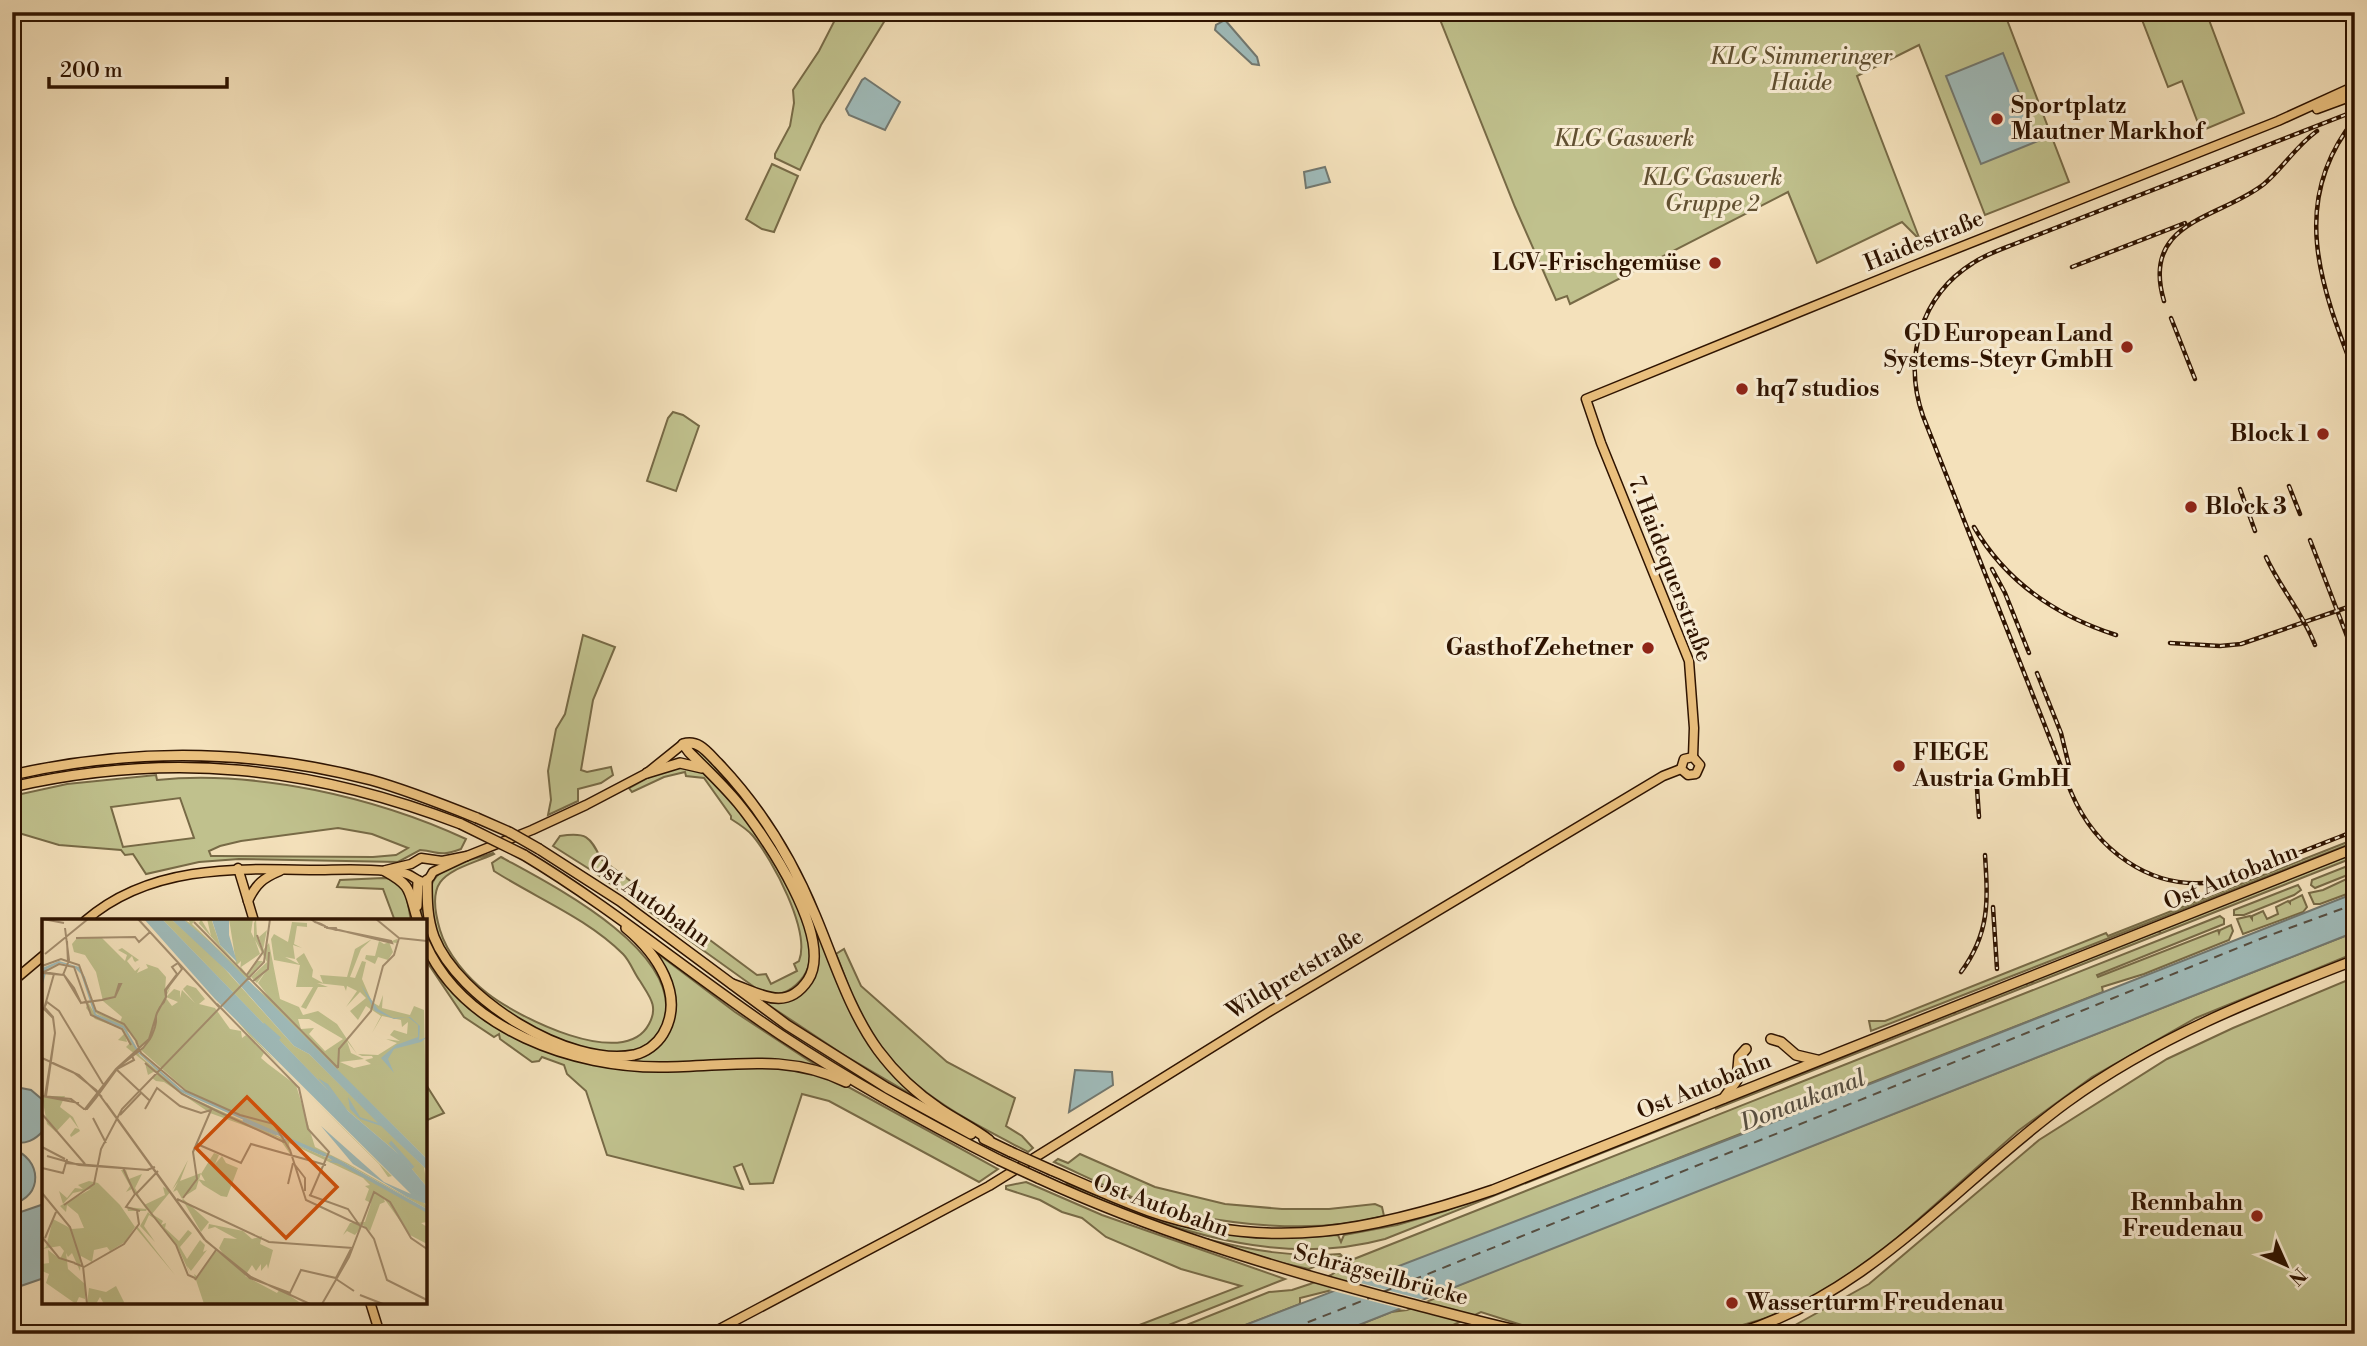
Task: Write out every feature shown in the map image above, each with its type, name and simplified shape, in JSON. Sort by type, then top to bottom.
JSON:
[{"type":"highway","points":[[684,744],[693,742],[703,749],[749,798],[773,832],[801,882],[855,1009],[877,1048],[916,1091],[989,1140]]},
{"type":"highway","points":[[684,744],[752,821],[785,872],[814,940],[815,953],[810,977],[799,990],[788,996],[766,998],[732,984]]},
{"type":"highway","name":"Ost Autobahn","points":[[12,775],[97,760],[171,755],[234,757],[323,769],[373,781],[477,818],[539,849],[620,901],[787,1025],[858,1070],[975,1136],[1150,1211],[1191,1223],[1269,1233],[1307,1233],[1391,1222],[1493,1190],[2355,848]]},
{"type":"highway","points":[[647,773],[680,763],[709,771]]},
{"type":"highway","name":"Ost Autobahn","points":[[12,787],[97,772],[182,766],[239,769],[334,784],[389,798],[461,824],[524,855],[611,911],[780,1034],[880,1096],[1038,1178],[1145,1223],[1272,1266]]},
{"type":"highway","points":[[385,871],[408,886],[418,919]]},
{"type":"highway","points":[[422,877],[435,938],[458,976],[476,994],[498,1011],[549,1039],[576,1049],[622,1057],[637,1055],[660,1039],[671,1014],[671,1000],[663,971],[654,957],[618,923],[611,911]]},
{"type":"highway","points":[[418,919],[422,877]]},
{"type":"highway","points":[[427,946],[444,975],[473,1004],[524,1036],[563,1052],[620,1065],[663,1067],[784,1063],[838,1078],[880,1096]]},
{"type":"highway","points":[[1736,1334],[1800,1309],[1868,1268],[2018,1139],[2069,1100],[2127,1063],[2223,1012],[2355,960]]},
{"type":"highway","points":[[1771,1039],[1785,1040],[1796,1055],[1819,1061]]},
{"type":"highway","points":[[1723,1099],[1737,1080],[1738,1057],[1746,1049]]},
{"type":"highway","name":"Schrägseilbrücke","points":[[1272,1266],[1534,1334]]},
{"type":"main road","name":"Haidestraße","points":[[1586,399],[2278,121],[2355,86]]},
{"type":"main road","name":"Haidestraße","points":[[2278,121],[2355,95]]},
{"type":"main road","name":"7. Haidequerstraße","points":[[1586,399],[1601,443],[1689,661],[1694,718],[1693,757]]},
{"type":"main road","points":[[88,919],[104,906],[139,887],[175,876],[238,868],[385,871],[422,877],[564,815],[647,773],[684,744]]},
{"type":"main road","points":[[1693,757],[1699,762],[1698,771],[1688,775],[1681,769],[1684,759],[1693,757]]},
{"type":"main road","name":"Wildpretstraße","points":[[710,1334],[814,1276],[989,1186],[1262,1016],[1663,776],[1681,769]]},
{"type":"main road","points":[[385,871],[411,864],[421,858],[442,861],[467,856]]},
{"type":"main road","points":[[422,877],[432,866],[428,860]]},
{"type":"main road","points":[[411,864],[422,877]]},
{"type":"main road","points":[[238,868],[253,919]]},
{"type":"main road","points":[[248,901],[256,885],[283,869]]},
{"type":"main road","points":[[12,982],[42,958]]},
{"type":"main road","points":[[371,1304],[380,1334]]},
{"type":"green space","points":[[839,12],[890,12],[821,125],[800,170],[775,158],[775,154],[790,126],[793,90],[819,51]]},
{"type":"green space","points":[[1437,12],[2004,12],[2069,182],[1985,215],[1919,45],[1857,76],[1920,240],[1902,222],[1817,263],[1788,192],[1570,304],[1567,296],[1556,300],[1515,207]]},
{"type":"green space","points":[[2139,12],[2206,12],[2244,113],[2201,131],[2182,81],[2168,87]]},
{"type":"green space","points":[[772,164],[798,176],[774,232],[762,229],[746,219]]},
{"type":"green space","points":[[673,412],[699,426],[676,491],[647,481],[668,418]]},
{"type":"green space","points":[[583,635],[615,647],[593,700],[581,770],[587,772],[611,767],[613,775],[601,783],[578,789],[578,801],[548,815],[551,800],[548,771],[556,729],[565,714]]},
{"type":"green space","points":[[692,745],[734,786],[762,822],[795,879],[853,1014],[919,1099],[844,1055],[767,1004],[797,993],[806,980],[817,951],[782,864],[691,750]]},
{"type":"green space","points":[[673,767],[697,770],[719,784],[751,826],[784,880],[806,928],[810,946],[809,964],[804,975],[788,991],[775,994],[757,989],[594,872],[553,846],[560,836],[586,837],[594,845],[601,859],[757,975],[766,974],[771,984],[797,971],[794,964],[799,961],[800,932],[788,896],[761,847],[746,829],[731,819],[704,778],[686,776],[685,772],[664,777],[632,792],[629,788]]},
{"type":"green space","points":[[156,775],[157,780],[235,779],[275,783],[355,799],[431,824],[466,839],[461,849],[444,853],[420,850],[398,862],[239,859],[199,862],[146,874],[133,854],[125,855],[121,850],[59,845],[12,831],[12,796],[67,784]],"holes":[[[180,798],[194,838],[123,847],[111,807]],[[338,828],[372,834],[408,848],[396,855],[373,857],[211,856],[209,851],[241,841]]]},
{"type":"green space","points":[[2355,839],[2355,842],[1871,1031],[1869,1021],[1885,1021],[2106,933],[2108,936]]},
{"type":"green space","points":[[493,853],[453,871],[438,886],[435,897],[440,930],[447,948],[465,972],[501,1003],[544,1026],[569,1035],[617,1043],[636,1037],[652,1018],[653,1006],[649,996],[623,954],[577,919],[494,871],[492,863],[501,857],[607,922],[633,944],[653,968],[664,992],[665,1018],[659,1032],[648,1044],[620,1053],[597,1051],[572,1044],[521,1021],[479,992],[458,971],[445,953],[431,922],[431,887],[436,877],[444,870]]},
{"type":"green space","points":[[2355,853],[2355,857],[1715,1109],[1927,1022],[1929,1024],[1928,1021],[1955,1013],[2025,983],[2027,985],[2026,983],[2033,982],[2032,980],[2160,932],[2159,930]]},
{"type":"green space","points":[[2355,863],[2355,872],[2315,888],[2311,885],[2312,880]]},
{"type":"green space","points":[[2355,875],[2355,891],[2314,904],[2309,893],[2323,890]]},
{"type":"green space","points":[[395,879],[406,892],[411,919],[394,919],[383,889],[337,887],[340,880]]},
{"type":"green space","points":[[2298,885],[2301,890],[2294,895],[2244,915],[2234,915],[2234,910]]},
{"type":"green space","points":[[420,888],[425,888],[426,919],[422,919]]},
{"type":"green space","points":[[2302,895],[2307,907],[2303,912],[2243,934],[2237,919],[2250,916],[2252,919],[2252,916],[2263,911],[2267,919],[2278,914],[2276,907],[2288,901],[2290,903]]},
{"type":"green space","points":[[2220,916],[2224,919],[2224,924],[2097,975],[2098,977],[2218,930],[2219,933],[2231,925],[2233,931],[2229,940],[2144,974],[2102,987],[2103,992],[1367,1280],[1362,1277],[1332,1290],[1300,1298],[1300,1304],[1222,1334],[1164,1334],[1269,1292],[1292,1290],[1310,1284],[1331,1275],[1354,1259]]},
{"type":"green space","points":[[427,921],[464,987],[495,1012],[575,1051],[560,1048],[517,1030],[471,999],[454,983],[427,939]]},
{"type":"green space","points":[[2355,932],[2355,953],[2196,1018],[2092,1077],[2018,1131],[1886,1248],[1826,1290],[1770,1317],[1712,1334],[1571,1334],[1528,1327],[1481,1312],[1453,1325],[1477,1334],[1336,1334],[1391,1312],[1407,1310],[1436,1298],[1432,1296],[1486,1274]]},
{"type":"green space","points":[[649,947],[735,1012],[817,1066],[633,1063],[580,1052],[645,1054],[674,1011]]},
{"type":"green space","points":[[844,949],[861,986],[947,1062],[1015,1098],[1006,1126],[1022,1136],[1033,1148],[1028,1152],[954,1112],[932,1097],[893,1062],[860,1014],[836,954]]},
{"type":"green space","points":[[427,958],[445,982],[480,1014],[597,1064],[753,1064],[804,1069],[843,1084],[998,1169],[979,1182],[829,1101],[802,1094],[773,1183],[750,1184],[742,1164],[734,1167],[743,1189],[607,1155],[586,1091],[567,1074],[564,1065],[542,1057],[539,1061],[532,1062],[500,1039],[499,1034],[494,1037],[464,1017],[427,962]]},
{"type":"green space","points":[[2355,977],[2355,1334],[1779,1334],[1869,1284],[2039,1140],[2167,1059]]},
{"type":"green space","points":[[427,1086],[444,1113],[427,1120]]},
{"type":"green space","points":[[1700,1114],[1385,1239],[1352,1246],[1286,1248],[1220,1239],[1187,1231],[1102,1201],[1079,1192],[1066,1183],[1135,1209],[1199,1227],[1264,1236],[1338,1235],[1341,1242],[1344,1235],[1397,1225],[1445,1211]]},
{"type":"green space","points":[[1080,1154],[1155,1187],[1225,1204],[1282,1209],[1329,1209],[1375,1204],[1382,1207],[1384,1216],[1357,1222],[1297,1226],[1235,1222],[1175,1211],[1136,1199],[1054,1162],[1058,1159],[1068,1163]]},
{"type":"green space","points":[[1026,1182],[1102,1215],[1285,1279],[1146,1334],[1116,1334],[1241,1286],[1181,1269],[1106,1237],[1082,1218],[1006,1189],[1006,1186]]},
{"type":"green space","points":[[1206,1239],[1272,1252],[1342,1256],[1309,1269],[1273,1261]]},
{"type":"water","points":[[1225,20],[1257,57],[1259,65],[1252,64],[1215,30],[1216,25]]},
{"type":"water","points":[[2003,53],[2038,141],[1981,164],[1946,76]]},
{"type":"water","points":[[865,78],[900,102],[885,130],[849,115],[846,109]]},
{"type":"water","points":[[1325,167],[1330,182],[1306,188],[1304,172]]},
{"type":"water","name":"Donaukanal","points":[[2355,893],[2355,932],[1336,1334],[1222,1334],[1771,1123]]},
{"type":"water","points":[[1075,1070],[1112,1072],[1113,1085],[1069,1112]]},
{"type":"water","points":[[12,1089],[31,1090],[42,1099],[42,1132],[30,1141],[12,1142]]},
{"type":"water","points":[[12,1149],[29,1160],[35,1177],[30,1194],[12,1204]]},
{"type":"water","points":[[42,1205],[42,1279],[12,1289],[12,1215]]},
{"type":"pier","points":[[1353,1281],[1428,1301],[1406,1310],[1329,1290]]},
{"type":"ferry route","points":[[1383,1292],[2265,937],[2355,904]]},
{"type":"ferry route","points":[[1278,1334],[1372,1297]]},
{"type":"railway","points":[[2355,111],[1978,260],[1955,277],[1940,293],[1929,311],[1916,351],[1915,373],[1923,416],[2071,792],[2081,813],[2110,848],[2147,873],[2168,880],[2214,882],[2245,874],[2355,831]]},
{"type":"railway","points":[[2355,119],[2334,150],[2322,181],[2317,213],[2317,245],[2322,277],[2355,374]]},
{"type":"railway","points":[[2164,301],[2160,274],[2163,253],[2173,238],[2188,225],[2264,184],[2317,131]]},
{"type":"railway","points":[[2072,267],[2185,223]]},
{"type":"railway","points":[[2171,318],[2195,379]]},
{"type":"railway","points":[[2289,486],[2300,514]]},
{"type":"railway","points":[[2240,489],[2255,531]]},
{"type":"railway","points":[[1974,527],[2001,564],[2035,594],[2073,618],[2116,635]]},
{"type":"railway","points":[[2310,540],[2355,657]]},
{"type":"railway","points":[[2266,557],[2315,645]]},
{"type":"railway","points":[[1992,569],[2005,593],[2029,653]]},
{"type":"railway","points":[[2170,643],[2220,646],[2241,644],[2354,605]]},
{"type":"railway","points":[[2037,673],[2061,733],[2069,766]]},
{"type":"railway","points":[[1976,774],[1979,817]]},
{"type":"railway","points":[[1961,972],[1977,944],[1985,916],[1985,855]]},
{"type":"railway","points":[[1993,907],[1997,969]]},
{"type":"railway","points":[[676,1334],[681,1332]]},
{"type":"place","name":"Sportplatz Mautner Markhof","points":[[1997,119]]},
{"type":"place","name":"LGV-Frischgemüse","points":[[1715,263]]},
{"type":"place","name":"GD European Land Systems-Steyr GmbH","points":[[2127,347]]},
{"type":"place","name":"hq7 studios","points":[[1742,389]]},
{"type":"place","name":"Block 1","points":[[2323,434]]},
{"type":"place","name":"Block 3","points":[[2191,507]]},
{"type":"place","name":"Gasthof Zehetner","points":[[1648,648]]},
{"type":"place","name":"FIEGE Austria GmbH","points":[[1899,766]]},
{"type":"place","name":"Rennbahn Freudenau","points":[[2257,1216]]},
{"type":"place","name":"Wasserturm Freudenau","points":[[1732,1303]]},
{"type":"park label","name":"KLG Simmeringer Haide","points":[[1801,70]]},
{"type":"park label","name":"KLG Gaswerk","points":[[1624,139]]},
{"type":"park label","name":"KLG Gaswerk Gruppe 2","points":[[1712,191]]}]
